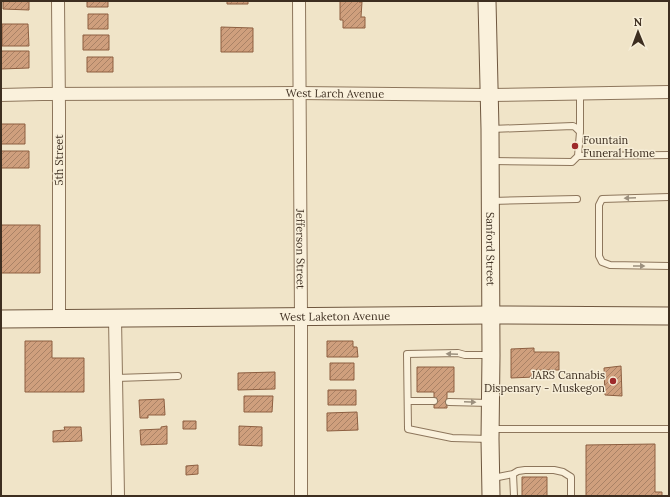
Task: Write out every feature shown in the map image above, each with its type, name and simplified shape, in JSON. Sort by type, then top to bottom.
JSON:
[{"type":"main road","name":"Sanford Street","points":[[487,1],[490,129],[491,496]]},
{"type":"main road","name":"West Laketon Avenue","points":[[1,319],[491,315],[669,316]]},
{"type":"street","name":"5th Street","points":[[58,1],[59,319]]},
{"type":"street","name":"Jefferson Street","points":[[299,1],[301,496]]},
{"type":"street","name":"West Larch Avenue","points":[[1,95],[299,93],[489,95],[669,92]]},
{"type":"street","points":[[115,318],[118,496]]},
{"type":"lane","points":[[490,161],[572,162],[578,156],[580,132],[580,94]]},
{"type":"lane","points":[[490,129],[573,126],[580,132]]},
{"type":"lane","points":[[578,156],[669,156]]},
{"type":"lane","points":[[669,197],[602,199],[599,205],[600,256],[602,262],[610,265],[669,266]]},
{"type":"lane","points":[[490,201],[577,199]]},
{"type":"lane","points":[[491,355],[465,356],[458,353],[407,354],[408,429],[452,438],[490,434],[669,429]]},
{"type":"lane","points":[[116,378],[178,376]]},
{"type":"lane","points":[[408,401],[434,401]]},
{"type":"lane","points":[[450,402],[490,403]]},
{"type":"lane","points":[[491,478],[514,474],[518,471],[525,470],[554,470],[563,472],[571,477],[571,496]]},
{"type":"lane","points":[[514,474],[514,496]]},
{"type":"building","points":[[3,1],[29,1],[29,10],[3,9]]},
{"type":"building","points":[[87,1],[108,1],[108,7],[87,7]]},
{"type":"building","points":[[227,1],[248,1],[248,4],[227,4]]},
{"type":"building","points":[[340,1],[362,2],[361,17],[365,17],[365,28],[343,28],[343,20],[340,20]]},
{"type":"building","points":[[88,14],[108,14],[108,29],[88,29]]},
{"type":"building","points":[[2,24],[28,24],[29,46],[2,46]]},
{"type":"building","points":[[221,27],[253,28],[253,52],[221,52]]},
{"type":"building","points":[[83,35],[109,35],[109,50],[83,50]]},
{"type":"building","points":[[1,51],[29,51],[29,68],[1,69]]},
{"type":"building","points":[[87,57],[113,57],[113,72],[87,72]]},
{"type":"building","points":[[1,124],[25,124],[25,144],[1,144]]},
{"type":"building","points":[[1,151],[29,151],[29,168],[1,168]]},
{"type":"building","points":[[1,225],[40,225],[40,273],[1,273]]},
{"type":"building","points":[[25,341],[52,341],[52,358],[84,358],[84,392],[25,392]]},
{"type":"building","points":[[327,341],[353,341],[353,347],[357,347],[358,357],[327,357]]},
{"type":"building","points":[[534,348],[534,352],[559,352],[559,370],[534,370],[534,377],[511,378],[511,349]]},
{"type":"building","points":[[330,363],[354,363],[354,380],[330,380]]},
{"type":"building","name":"JARS Cannabis Dispensary - Muskegon","points":[[621,366],[622,396],[605,395],[604,368]]},
{"type":"building","points":[[417,367],[454,367],[454,392],[447,392],[447,408],[434,408],[434,392],[417,392]]},
{"type":"building","points":[[275,372],[275,389],[238,390],[238,373]]},
{"type":"building","points":[[328,390],[356,390],[356,405],[328,405]]},
{"type":"building","points":[[244,396],[273,396],[272,412],[244,412]]},
{"type":"building","points":[[164,399],[165,415],[148,415],[148,418],[140,418],[139,400]]},
{"type":"building","points":[[357,412],[358,430],[327,431],[327,413]]},
{"type":"building","points":[[183,421],[196,421],[196,429],[183,429]]},
{"type":"building","points":[[167,426],[167,444],[141,445],[140,430],[161,429],[161,427]]},
{"type":"building","points":[[239,426],[262,427],[262,446],[239,445]]},
{"type":"building","points":[[64,427],[81,427],[82,441],[53,442],[53,431],[65,430]]},
{"type":"building","points":[[655,444],[655,492],[662,492],[662,496],[586,496],[586,445]]},
{"type":"building","points":[[198,465],[198,474],[186,475],[186,466]]},
{"type":"building","points":[[522,477],[547,477],[547,496],[522,496]]},
{"type":"place","name":"Fountain Funeral Home","points":[[575,146]]},
{"type":"place","name":"JARS Cannabis Dispensary - Muskegon","points":[[613,381]]}]
